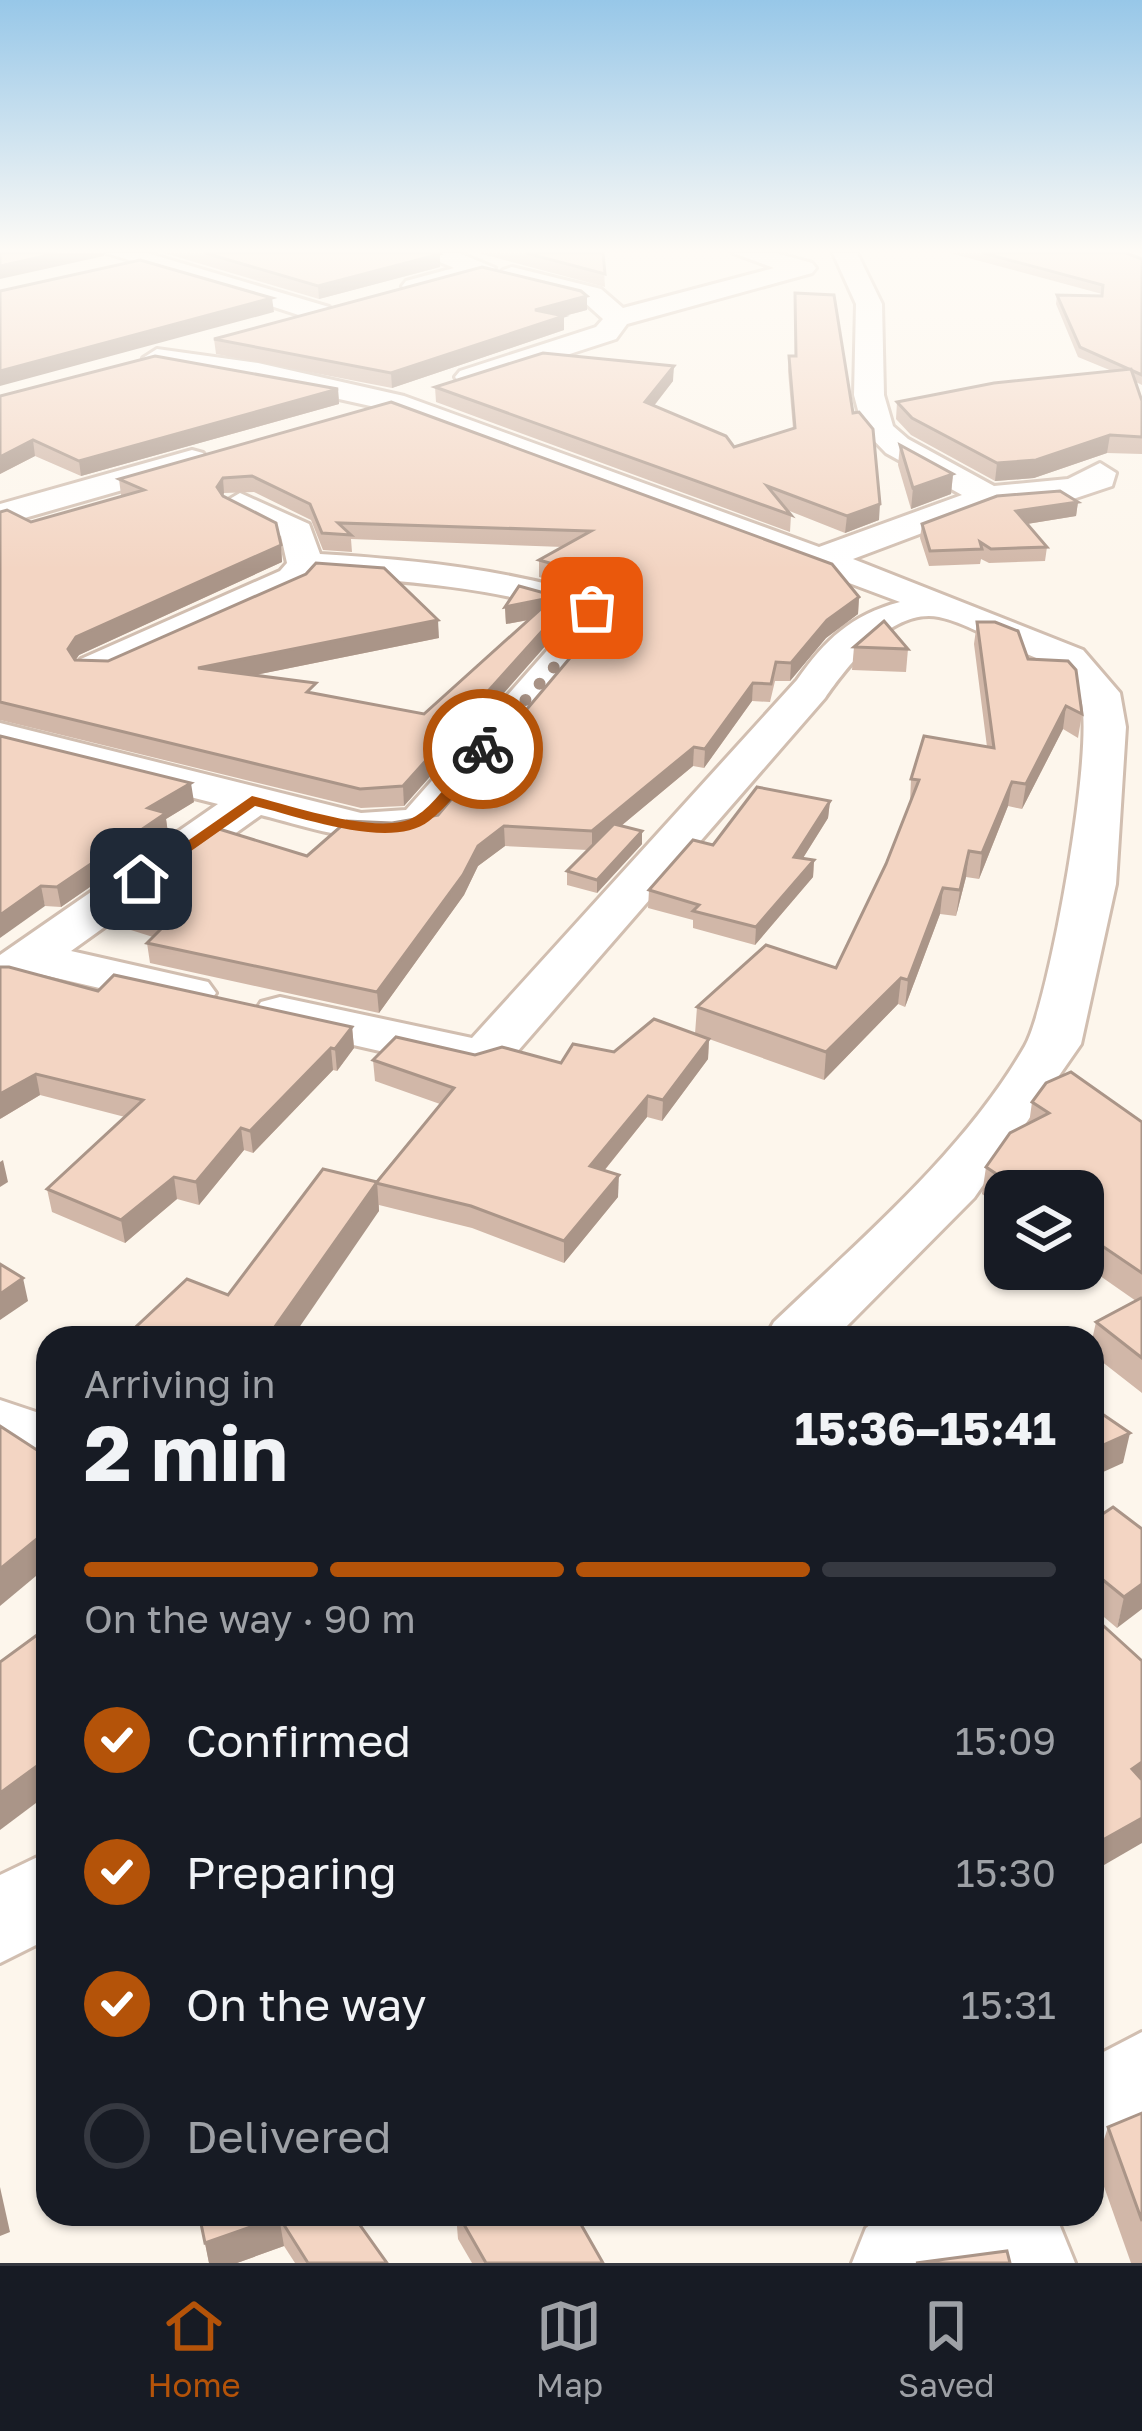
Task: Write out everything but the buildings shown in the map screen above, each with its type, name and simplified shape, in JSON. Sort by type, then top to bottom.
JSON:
[{"type":"street","points":[[155,359],[146,361],[258,372],[393,402],[940,604],[1069,658],[1124,727],[1054,1045],[953,1185],[808,1326]]},
{"type":"street","points":[[328,421],[527,359]]},
{"type":"street","points":[[868,359],[868,395],[878,429],[896,446],[989,496]]},
{"type":"street","points":[[0,515],[218,452]]},
{"type":"street","points":[[821,559],[989,496],[1073,489],[1091,485],[1100,473]]},
{"type":"street","points":[[95,667],[292,579],[305,564],[297,531],[240,502]]},
{"type":"street","points":[[0,736],[362,827],[398,828],[422,820],[594,621],[592,608],[571,600],[475,578],[305,564]]},
{"type":"street","points":[[15,967],[477,1055],[491,1049],[812,689],[840,644],[862,626],[897,612],[940,604]]},
{"type":"street","points":[[15,967],[252,801]]},
{"type":"street","points":[[0,1424],[36,1438]]},
{"type":"street","points":[[0,1924],[36,1898]]},
{"type":"street","points":[[1104,2106],[1142,2077]]},
{"type":"street","points":[[940,2230],[1026,2263]]},
{"type":"way so far","points":[[483,749],[594,621],[592,608]]},
{"type":"route","points":[[141,879],[252,801],[362,827],[398,828],[422,820],[483,749]]}]
